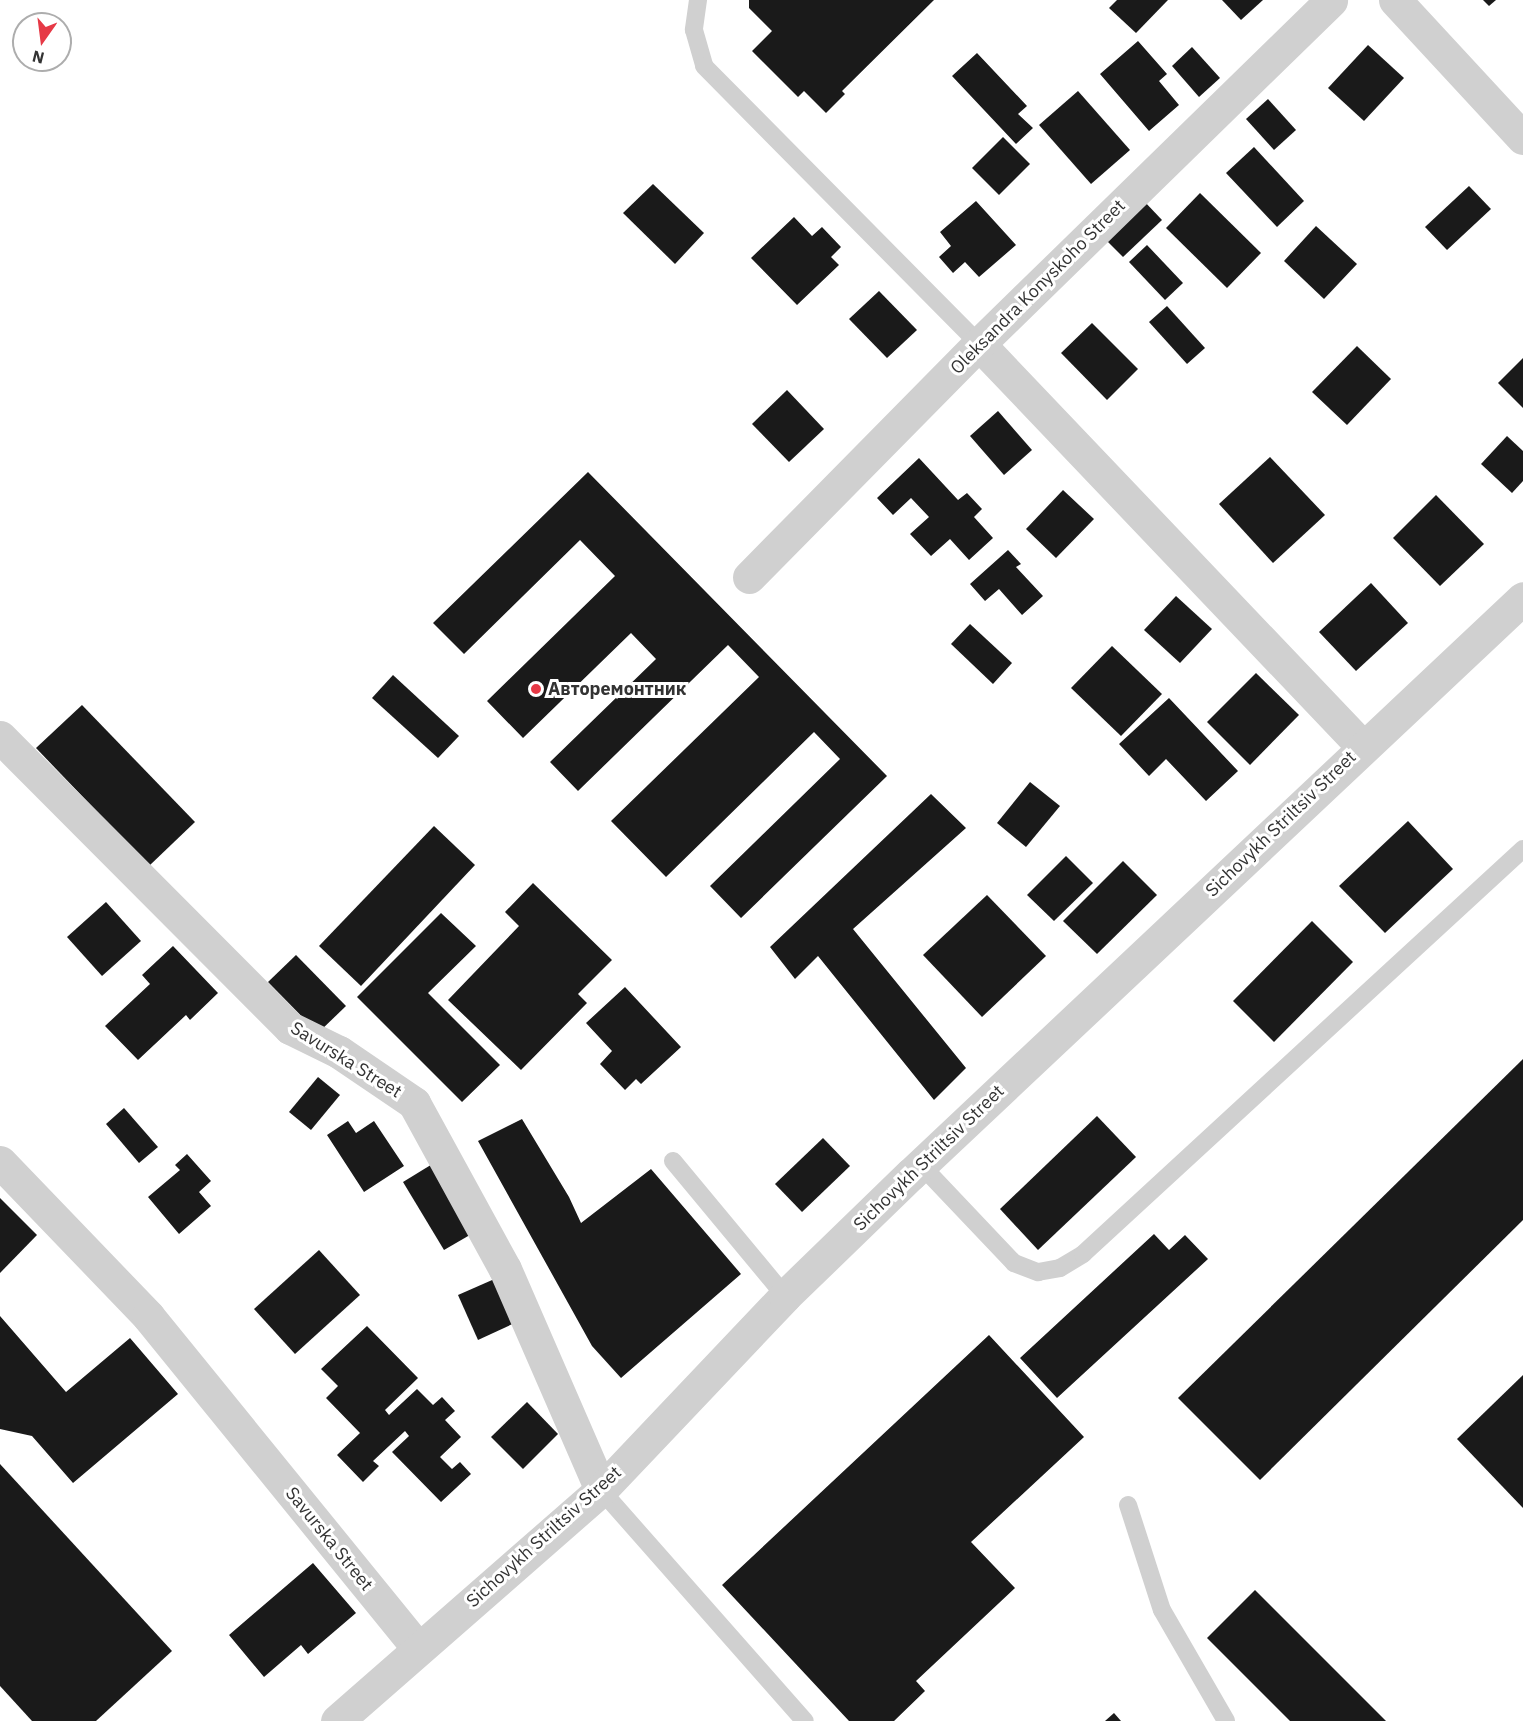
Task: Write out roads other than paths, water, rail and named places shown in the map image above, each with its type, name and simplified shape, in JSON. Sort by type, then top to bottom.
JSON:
[{"type":"street","name":"Oleksandra Konyskoho Street","points":[[748,577],[979,344],[1331,0]]},
{"type":"street","points":[[1395,0],[1523,138]]},
{"type":"street","points":[[979,344],[1362,747]]},
{"type":"street","name":"Sichovykh Striltsiv Street","points":[[337,1721],[601,1490],[785,1296],[1362,747],[1523,598]]},
{"type":"street","name":"Savurska Street","points":[[0,737],[290,1028],[339,1052],[414,1103],[505,1269],[601,1490]]},
{"type":"street","name":"Savurska Street","points":[[0,1162],[148,1316],[419,1649]]},
{"type":"lane","points":[[698,0],[694,30],[704,66],[979,344]]},
{"type":"lane","points":[[921,1165],[1014,1263],[1038,1272],[1060,1268],[1083,1254],[1523,849]]},
{"type":"lane","points":[[673,1161],[785,1296]]},
{"type":"lane","points":[[601,1490],[805,1721]]},
{"type":"lane","points":[[1128,1505],[1162,1610],[1226,1721]]},
{"type":"place","name":"Авторемонтник","points":[[536,689]]}]
